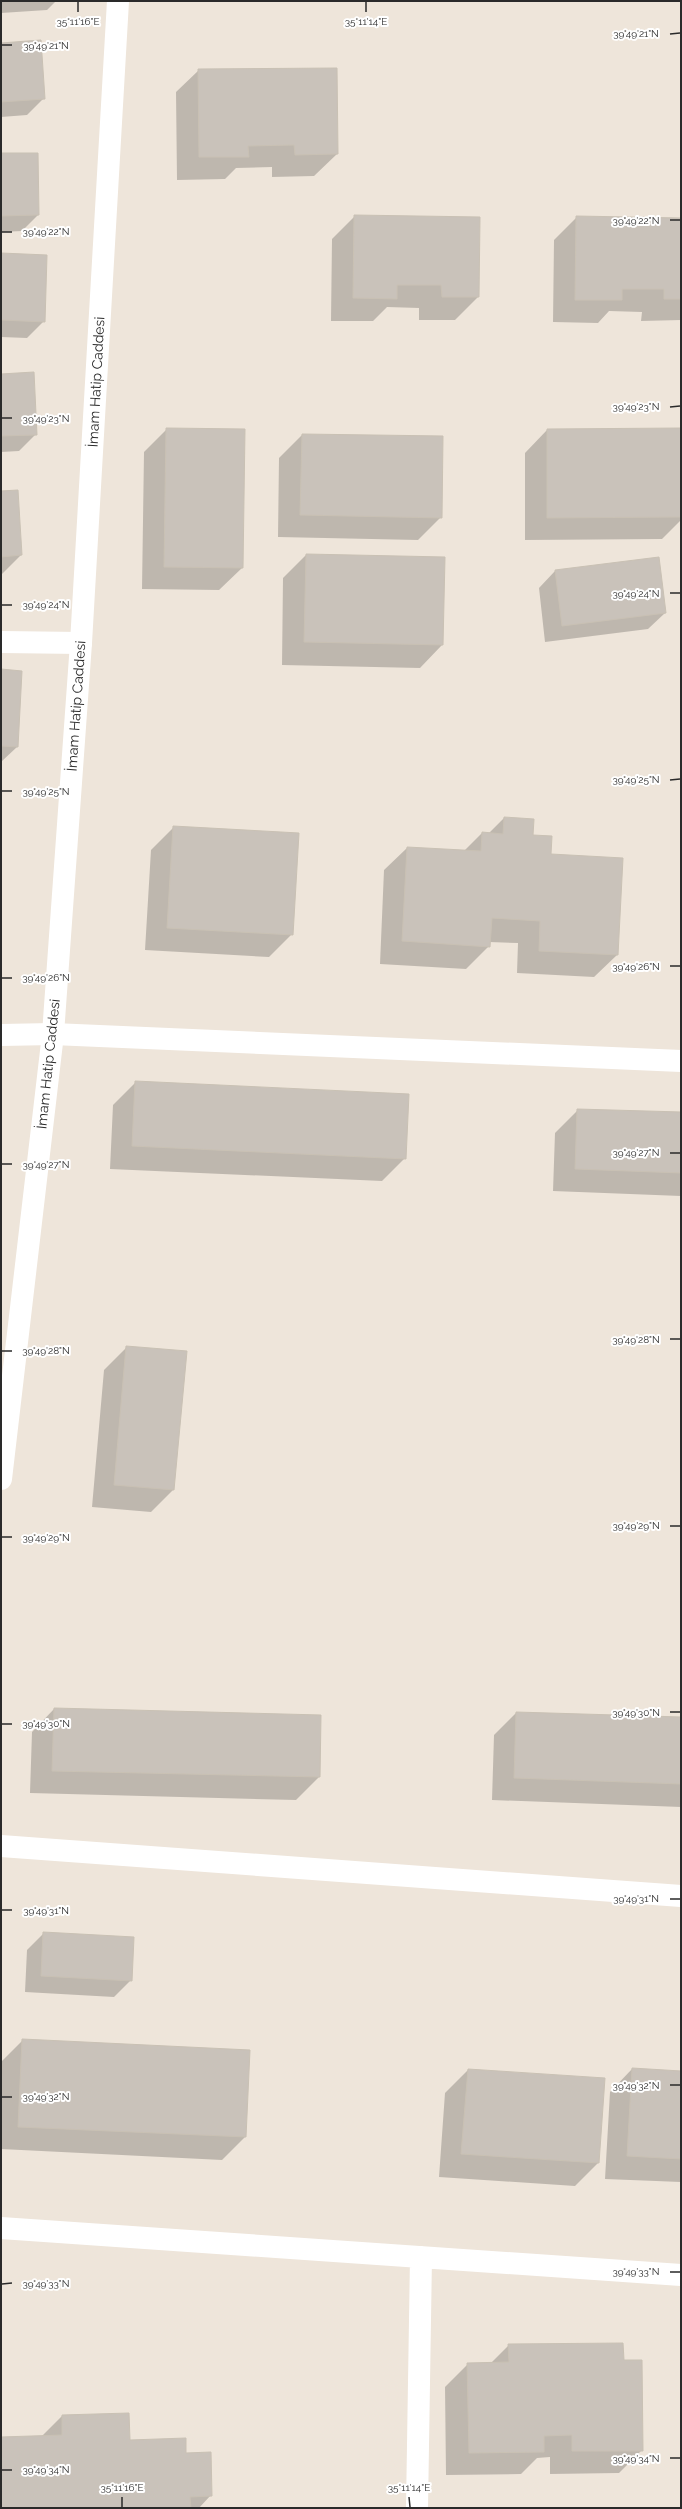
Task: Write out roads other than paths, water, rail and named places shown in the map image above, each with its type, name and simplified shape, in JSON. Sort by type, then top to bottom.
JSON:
[{"type":"street","name":"İmam Hatip Caddesi","points":[[1,1480],[4,1420],[53,1034],[81,643],[118,1]]},
{"type":"street","points":[[1,642],[81,643]]},
{"type":"street","points":[[1,1035],[53,1034],[681,1061]]},
{"type":"street","points":[[1,1846],[681,1896]]},
{"type":"street","points":[[1,2228],[681,2275]]},
{"type":"street","points":[[417,2508],[421,2257]]}]
